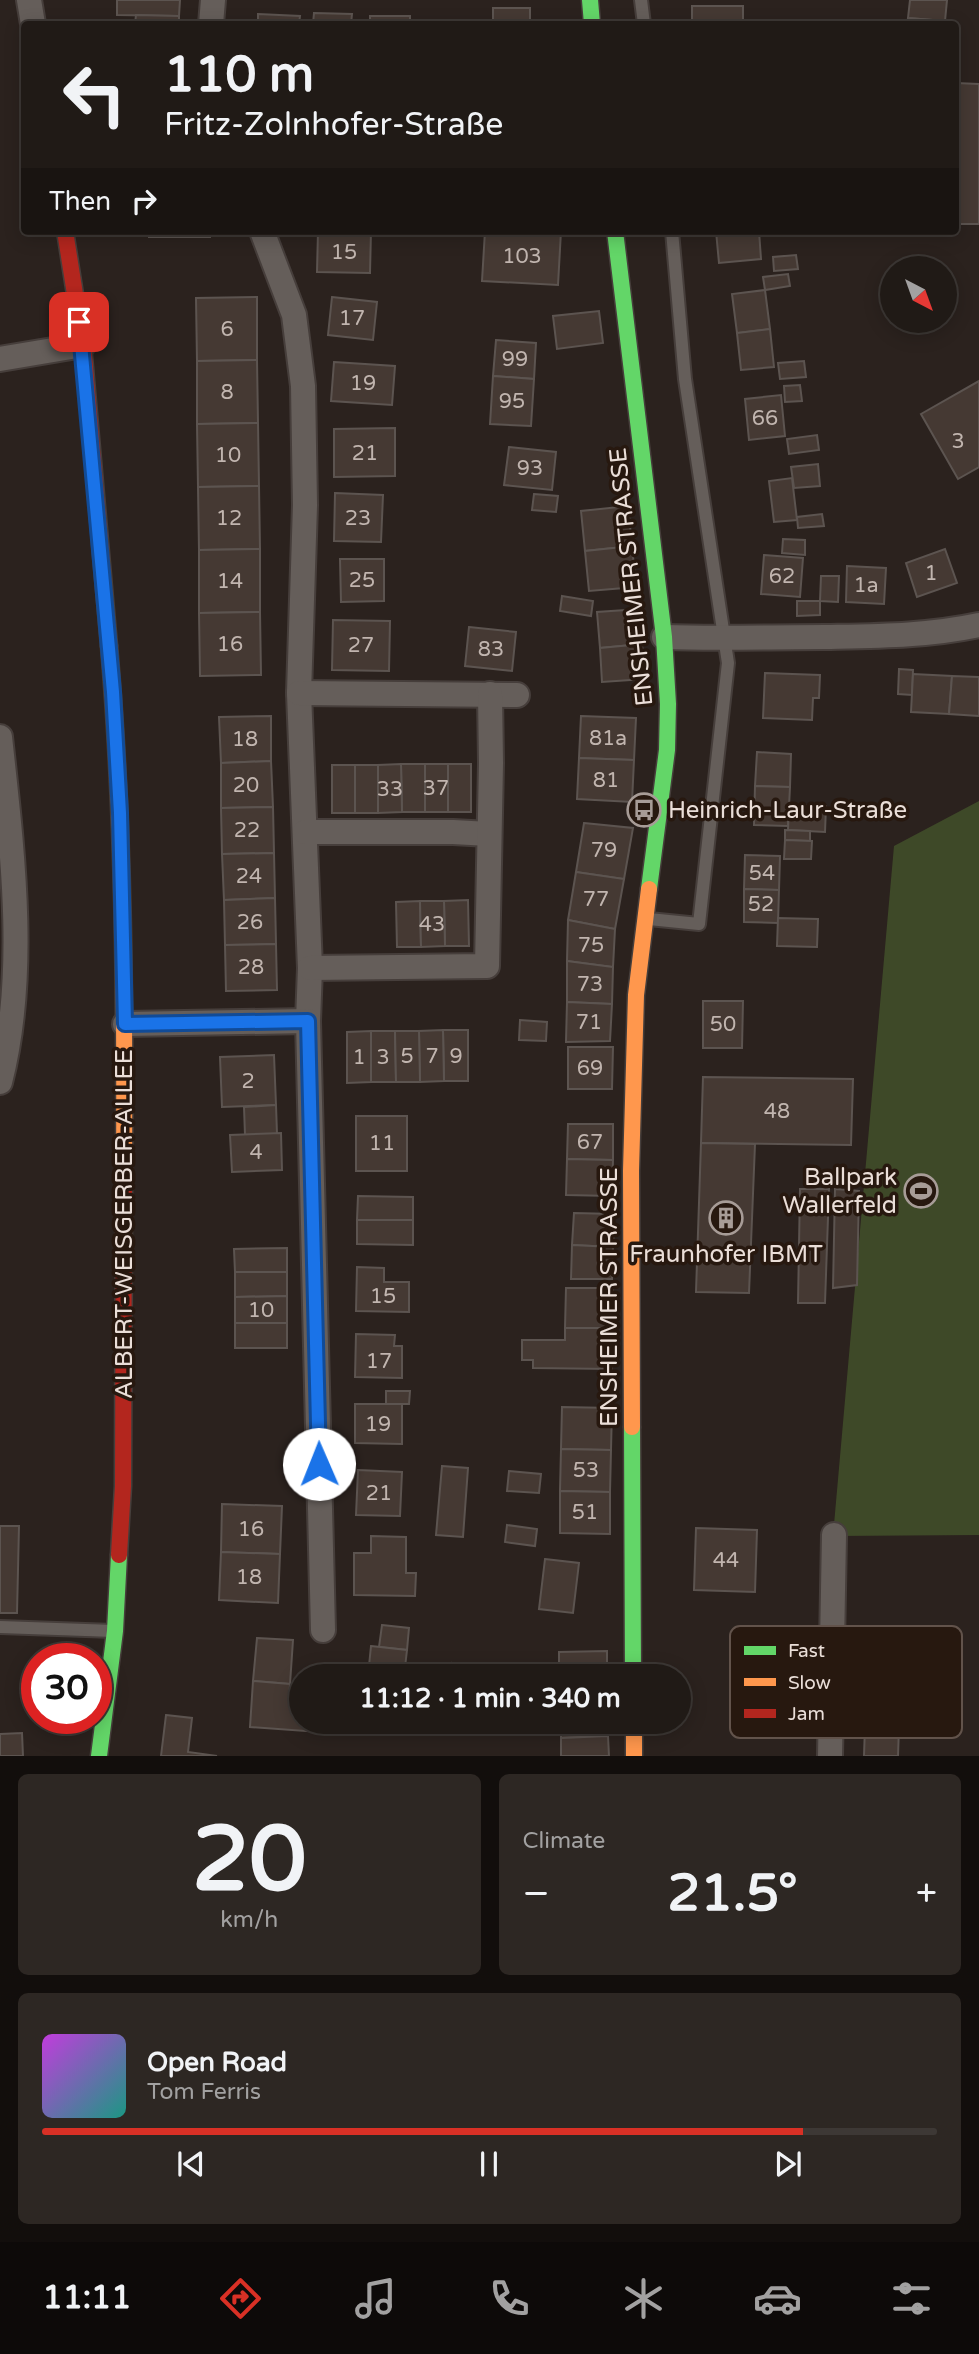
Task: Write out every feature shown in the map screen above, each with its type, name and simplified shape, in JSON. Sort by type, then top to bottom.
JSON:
[{"type":"street","points":[[29,0],[32,21]]},
{"type":"street","points":[[211,21],[213,0]]},
{"type":"street","points":[[590,0],[592,21]]},
{"type":"street","name":"ALBERT-WEISGERBER-ALLEE","points":[[66,235],[83,345],[113,692],[120,813],[125,1024],[123,1486],[114,1631],[99,1755]]},
{"type":"street","points":[[264,235],[294,315],[303,386],[304,505],[299,693],[310,968],[308,1021],[323,1630]]},
{"type":"street","name":"ENSHEIMER STRASSE","points":[[615,235],[664,637],[668,704],[667,750],[636,995],[631,1171],[633,1664]]},
{"type":"street","points":[[0,359],[83,345]]},
{"type":"street","points":[[664,637],[725,639],[914,635],[979,625]]},
{"type":"street","points":[[299,693],[517,695]]},
{"type":"street","points":[[310,968],[487,966],[492,763],[490,694]]},
{"type":"street","points":[[0,737],[15,889],[10,1026],[0,1082]]},
{"type":"street","points":[[305,832],[489,834]]},
{"type":"street","points":[[125,1024],[308,1021]]},
{"type":"street","points":[[832,1626],[834,1535]]},
{"type":"street","points":[[634,1734],[634,1755]]},
{"type":"lane","points":[[641,0],[644,21]]},
{"type":"lane","points":[[646,919],[699,923],[728,663],[685,379],[672,235]]},
{"type":"lane","points":[[0,1627],[114,1631]]},
{"type":"green space","name":"Ballpark Wallerfeld","points":[[979,801],[979,1535],[833,1536],[894,846]]},
{"type":"building","points":[[117,0],[180,0],[179,16],[117,15]]},
{"type":"building","points":[[910,0],[947,0],[945,21],[908,18]]},
{"type":"building","points":[[692,6],[743,6],[743,21],[692,21]]},
{"type":"building","points":[[493,8],[530,8],[530,21],[493,21]]},
{"type":"building","points":[[314,13],[352,14],[351,21],[313,21]]},
{"type":"building","points":[[258,14],[300,16],[299,21],[258,21]]},
{"type":"building","points":[[136,15],[179,16],[179,21],[135,21]]},
{"type":"building","points":[[370,16],[410,16],[410,21],[370,21]]},
{"type":"building","points":[[908,18],[945,21],[908,21]]},
{"type":"building","points":[[959,83],[979,84],[979,224],[959,224]]},
{"type":"building","points":[[149,235],[210,235],[210,237]]},
{"type":"building","points":[[318,235],[371,235],[370,273],[317,272]]},
{"type":"building","points":[[485,235],[561,235],[558,285],[482,281]]},
{"type":"building","points":[[716,235],[759,235],[761,259],[719,263]]},
{"type":"building","points":[[796,255],[798,269],[774,271],[773,257]]},
{"type":"building","points":[[788,274],[790,286],[765,290],[763,277]]},
{"type":"building","points":[[765,290],[770,329],[737,333],[732,294]]},
{"type":"building","points":[[257,297],[257,360],[197,361],[196,298]]},
{"type":"building","points":[[332,297],[377,302],[373,340],[328,335]]},
{"type":"building","points":[[599,311],[603,343],[557,349],[553,316]]},
{"type":"building","points":[[770,329],[774,367],[741,370],[737,333]]},
{"type":"building","points":[[496,340],[536,343],[534,379],[493,376]]},
{"type":"building","points":[[257,360],[258,423],[197,424],[197,361]]},
{"type":"building","points":[[804,361],[806,377],[780,379],[778,363]]},
{"type":"building","points":[[334,362],[395,366],[392,405],[331,401]]},
{"type":"building","points":[[493,376],[534,379],[531,426],[490,424]]},
{"type":"building","points":[[979,381],[979,467],[958,479],[921,414]]},
{"type":"building","points":[[800,385],[802,401],[785,402],[784,386]]},
{"type":"building","points":[[781,395],[785,436],[749,440],[745,399]]},
{"type":"building","points":[[258,423],[259,486],[198,487],[197,424]]},
{"type":"building","points":[[395,428],[395,476],[334,477],[334,429]]},
{"type":"building","points":[[817,435],[819,450],[789,454],[787,439]]},
{"type":"building","points":[[509,447],[556,452],[552,490],[504,485]]},
{"type":"building","points":[[818,464],[820,486],[794,488],[791,467]]},
{"type":"building","points":[[792,478],[797,520],[774,522],[769,481]]},
{"type":"building","points":[[259,486],[260,549],[199,550],[198,487]]},
{"type":"building","points":[[335,493],[383,495],[381,542],[334,541]]},
{"type":"building","points":[[534,494],[558,496],[556,512],[532,510]]},
{"type":"building","points":[[628,506],[632,546],[585,551],[581,511]]},
{"type":"building","points":[[822,514],[824,526],[798,528],[797,517]]},
{"type":"building","points":[[783,539],[805,540],[805,555],[782,553]]},
{"type":"building","points":[[632,546],[636,587],[589,591],[585,551]]},
{"type":"building","points":[[260,549],[260,612],[199,613],[199,550]]},
{"type":"building","points":[[945,549],[957,583],[917,597],[906,563]]},
{"type":"building","points":[[764,555],[803,558],[800,597],[761,594]]},
{"type":"building","points":[[340,559],[384,559],[384,601],[341,602]]},
{"type":"building","points":[[847,566],[886,568],[884,604],[846,602]]},
{"type":"building","points":[[821,576],[839,576],[838,602],[820,601]]},
{"type":"building","points":[[562,596],[593,601],[591,616],[560,611]]},
{"type":"building","points":[[797,601],[820,601],[820,615],[797,616]]},
{"type":"building","points":[[640,609],[642,644],[600,648],[597,612]]},
{"type":"building","points":[[260,612],[261,675],[200,676],[199,613]]},
{"type":"building","points":[[333,620],[390,621],[389,671],[332,670]]},
{"type":"building","points":[[469,627],[516,632],[512,671],[465,666]]},
{"type":"building","points":[[642,644],[645,679],[602,682],[600,648]]},
{"type":"building","points":[[899,669],[913,670],[912,695],[898,694]]},
{"type":"building","points":[[765,673],[820,675],[819,698],[813,698],[812,720],[763,718]]},
{"type":"building","points":[[913,674],[952,676],[949,714],[911,712]]},
{"type":"building","points":[[952,676],[979,677],[979,716],[949,714]]},
{"type":"building","points":[[271,716],[271,761],[221,763],[219,717]]},
{"type":"building","points":[[581,716],[636,718],[634,760],[579,758]]},
{"type":"building","points":[[757,752],[791,754],[790,787],[755,786]]},
{"type":"building","points":[[579,758],[634,760],[632,802],[577,799]]},
{"type":"building","points":[[271,761],[273,807],[221,808],[221,763]]},
{"type":"building","points":[[401,764],[425,764],[425,812],[402,812]]},
{"type":"building","points":[[401,764],[402,812],[378,813],[378,765]]},
{"type":"building","points":[[425,764],[448,764],[448,812],[425,812]]},
{"type":"building","points":[[448,764],[471,764],[471,812],[448,812]]},
{"type":"building","points":[[332,765],[355,765],[355,813],[332,813]]},
{"type":"building","points":[[355,765],[378,765],[378,813],[355,813]]},
{"type":"building","points":[[755,786],[790,787],[788,826],[754,825]]},
{"type":"building","points":[[789,805],[826,806],[825,832],[788,830]]},
{"type":"building","points":[[273,807],[274,853],[222,854],[221,808]]},
{"type":"building","points":[[584,823],[633,828],[624,879],[576,872]]},
{"type":"building","points":[[785,830],[810,831],[810,841],[785,840]]},
{"type":"building","points":[[785,840],[812,841],[811,859],[784,859]]},
{"type":"building","points":[[274,853],[275,898],[224,900],[222,854]]},
{"type":"building","points":[[745,855],[780,856],[779,890],[744,889]]},
{"type":"building","points":[[576,872],[624,879],[615,929],[568,920]]},
{"type":"building","points":[[744,889],[779,890],[778,923],[744,922]]},
{"type":"building","points":[[275,898],[276,944],[225,945],[224,900]]},
{"type":"building","points":[[468,900],[469,946],[445,946],[444,901]]},
{"type":"building","points":[[420,901],[421,947],[397,947],[396,902]]},
{"type":"building","points":[[420,901],[444,901],[445,946],[421,947]]},
{"type":"building","points":[[778,918],[818,919],[817,947],[777,946]]},
{"type":"building","points":[[568,920],[615,929],[613,967],[567,961]]},
{"type":"building","points":[[276,944],[277,990],[226,991],[225,945]]},
{"type":"building","points":[[567,961],[613,967],[612,1004],[567,1002]]},
{"type":"building","points":[[703,1001],[743,1001],[742,1048],[703,1048]]},
{"type":"building","points":[[567,1002],[612,1004],[610,1041],[566,1042]]},
{"type":"building","points":[[520,1020],[547,1022],[546,1041],[519,1040]]},
{"type":"building","points":[[443,1030],[468,1030],[468,1081],[444,1081]]},
{"type":"building","points":[[443,1030],[444,1081],[420,1082],[419,1031]]},
{"type":"building","points":[[371,1031],[371,1082],[347,1083],[347,1032]]},
{"type":"building","points":[[371,1031],[395,1031],[396,1082],[371,1082]]},
{"type":"building","points":[[395,1031],[419,1031],[420,1082],[396,1082]]},
{"type":"building","points":[[568,1047],[613,1047],[612,1089],[568,1089]]},
{"type":"building","points":[[274,1055],[276,1105],[222,1107],[220,1057]]},
{"type":"building","points":[[703,1077],[853,1079],[851,1145],[701,1143]]},
{"type":"building","points":[[276,1105],[277,1134],[245,1135],[244,1107]]},
{"type":"building","points":[[356,1116],[407,1116],[407,1171],[356,1171]]},
{"type":"building","points":[[568,1124],[613,1124],[613,1160],[567,1159]]},
{"type":"building","points":[[281,1133],[282,1170],[232,1172],[230,1135]]},
{"type":"building","name":"Fraunhofer IBMT","points":[[701,1143],[755,1144],[749,1293],[696,1292]]},
{"type":"building","points":[[567,1159],[613,1160],[612,1196],[566,1195]]},
{"type":"building","points":[[800,1189],[829,1189],[825,1303],[798,1303]]},
{"type":"building","points":[[835,1189],[859,1191],[857,1285],[833,1288]]},
{"type":"building","points":[[358,1196],[413,1197],[413,1220],[357,1220]]},
{"type":"building","points":[[574,1213],[614,1214],[613,1247],[572,1245]]},
{"type":"building","points":[[357,1220],[413,1220],[413,1245],[357,1244]]},
{"type":"building","points":[[572,1245],[613,1247],[612,1279],[571,1279]]},
{"type":"building","points":[[287,1248],[287,1272],[235,1272],[234,1249]]},
{"type":"building","points":[[357,1267],[384,1268],[384,1282],[409,1282],[409,1312],[356,1311]]},
{"type":"building","points":[[235,1272],[287,1272],[287,1296],[235,1297]]},
{"type":"building","points":[[566,1288],[613,1288],[613,1328],[565,1328]]},
{"type":"building","points":[[287,1296],[287,1323],[235,1323],[235,1297]]},
{"type":"building","points":[[235,1323],[287,1323],[287,1348],[235,1348]]},
{"type":"building","points":[[565,1328],[613,1328],[612,1369],[533,1368],[533,1360],[522,1360],[522,1340],[565,1340]]},
{"type":"building","points":[[356,1334],[395,1335],[394,1346],[402,1346],[402,1378],[355,1377]]},
{"type":"building","points":[[386,1391],[410,1391],[409,1404],[386,1404]]},
{"type":"building","points":[[355,1404],[402,1404],[402,1444],[355,1443]]},
{"type":"building","points":[[562,1407],[612,1408],[611,1450],[561,1449]]},
{"type":"building","points":[[561,1449],[611,1450],[610,1492],[560,1491]]},
{"type":"building","points":[[442,1466],[468,1468],[463,1537],[436,1535]]},
{"type":"building","points":[[358,1470],[402,1472],[400,1516],[356,1515]]},
{"type":"building","points":[[509,1471],[541,1474],[539,1493],[507,1491]]},
{"type":"building","points":[[560,1491],[610,1492],[610,1534],[560,1533]]},
{"type":"building","points":[[222,1504],[282,1506],[280,1554],[221,1552]]},
{"type":"building","points":[[507,1525],[537,1529],[535,1546],[505,1542]]},
{"type":"building","points":[[0,1526],[19,1526],[17,1613],[0,1613]]},
{"type":"building","points":[[696,1528],[757,1530],[755,1592],[694,1590]]},
{"type":"building","points":[[371,1536],[406,1537],[406,1573],[416,1573],[415,1596],[354,1595],[354,1553],[371,1553]]},
{"type":"building","points":[[221,1552],[280,1554],[278,1603],[219,1600]]},
{"type":"building","points":[[545,1559],[579,1563],[573,1613],[539,1609]]},
{"type":"building","points":[[382,1625],[409,1628],[407,1650],[379,1647]]},
{"type":"building","points":[[257,1638],[293,1640],[289,1684],[253,1681]]},
{"type":"building","points":[[371,1646],[407,1650],[405,1664],[369,1664]]},
{"type":"building","points":[[607,1651],[607,1664],[559,1664],[559,1652]]},
{"type":"building","points":[[253,1681],[289,1684],[289,1730],[250,1727]]},
{"type":"building","points":[[166,1715],[192,1718],[188,1752],[217,1756],[161,1756]]},
{"type":"building","points":[[0,1734],[22,1734],[23,1756],[0,1756]]},
{"type":"building","points":[[561,1734],[608,1734],[608,1736],[561,1738]]},
{"type":"building","points":[[608,1736],[609,1756],[561,1756],[561,1738]]},
{"type":"building","points":[[865,1738],[899,1738],[898,1756],[864,1756]]},
{"type":"traffic: fast","points":[[590,0],[592,21]]},
{"type":"traffic: fast","points":[[615,235],[664,637],[668,704],[667,750],[649,889]]},
{"type":"traffic: fast","points":[[632,1427],[633,1664]]},
{"type":"traffic: fast","points":[[99,1756],[115,1631],[119,1555]]},
{"type":"traffic: slow","points":[[109,646],[118,778],[122,911],[124,1177]]},
{"type":"traffic: slow","points":[[632,1427],[631,1171],[636,995],[649,889]]},
{"type":"traffic: slow","points":[[634,1734],[634,1756]]},
{"type":"traffic: jam","points":[[66,235],[83,345],[109,646]]},
{"type":"traffic: jam","points":[[119,1555],[123,1486],[124,1177]]},
{"type":"place","name":"Heinrich-Laur-Straße","points":[[644,810]]},
{"type":"place","name":"Ballpark Wallerfeld","points":[[921,1191]]},
{"type":"place","name":"Fraunhofer IBMT","points":[[726,1218]]},
{"type":"route","points":[[79,322],[113,692],[120,813],[125,1024],[308,1021],[319,1464]]}]
